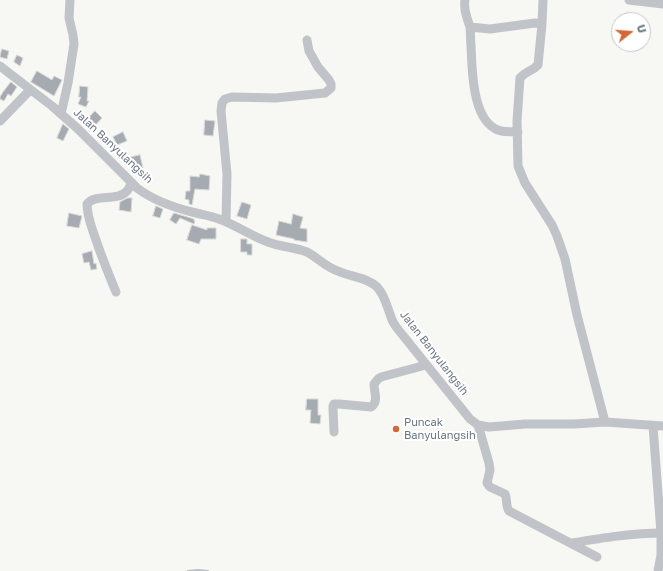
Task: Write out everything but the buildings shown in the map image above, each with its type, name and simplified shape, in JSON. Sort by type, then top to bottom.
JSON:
[{"type":"street","points":[[61,114],[68,83],[74,44],[69,18],[70,0]]},
{"type":"street","points":[[465,0],[464,6],[466,18],[470,27],[474,82],[477,103],[481,114],[487,123],[494,129],[518,132]]},
{"type":"street","points":[[543,0],[538,65],[520,78],[518,166],[525,183],[558,236],[605,422]]},
{"type":"street","points":[[629,0],[663,4]]},
{"type":"street","points":[[470,27],[490,29],[535,23],[542,24]]},
{"type":"street","points":[[226,222],[227,174],[221,111],[222,103],[224,99],[232,97],[276,98],[325,92],[331,88],[331,84],[309,51],[306,40]]},
{"type":"street","name":"Jalan Banyulangsih","points":[[0,66],[61,114],[132,183],[156,200],[185,210],[214,217],[268,242],[295,248],[315,257],[333,269],[368,281],[375,285],[381,292],[392,321],[470,419],[478,425]]},
{"type":"street","points":[[0,121],[30,90]]},
{"type":"street","points":[[116,292],[92,228],[87,204],[94,199],[116,197],[127,191],[132,183]]},
{"type":"street","points":[[334,432],[334,404],[373,406],[375,403],[374,384],[378,379],[426,365]]},
{"type":"street","points":[[478,425],[495,427],[525,424],[574,424],[605,422],[663,426]]},
{"type":"street","points":[[478,425],[489,463],[490,470],[486,481],[490,487],[505,494],[506,506],[509,511],[597,557]]},
{"type":"street","points":[[653,426],[662,533],[661,555],[658,571]]},
{"type":"street","points":[[572,543],[634,534],[662,533]]},
{"type":"waterway","points":[[188,571],[208,571]]},
{"type":"place","name":"Puncak Banyulangsih","points":[[396,429]]}]
